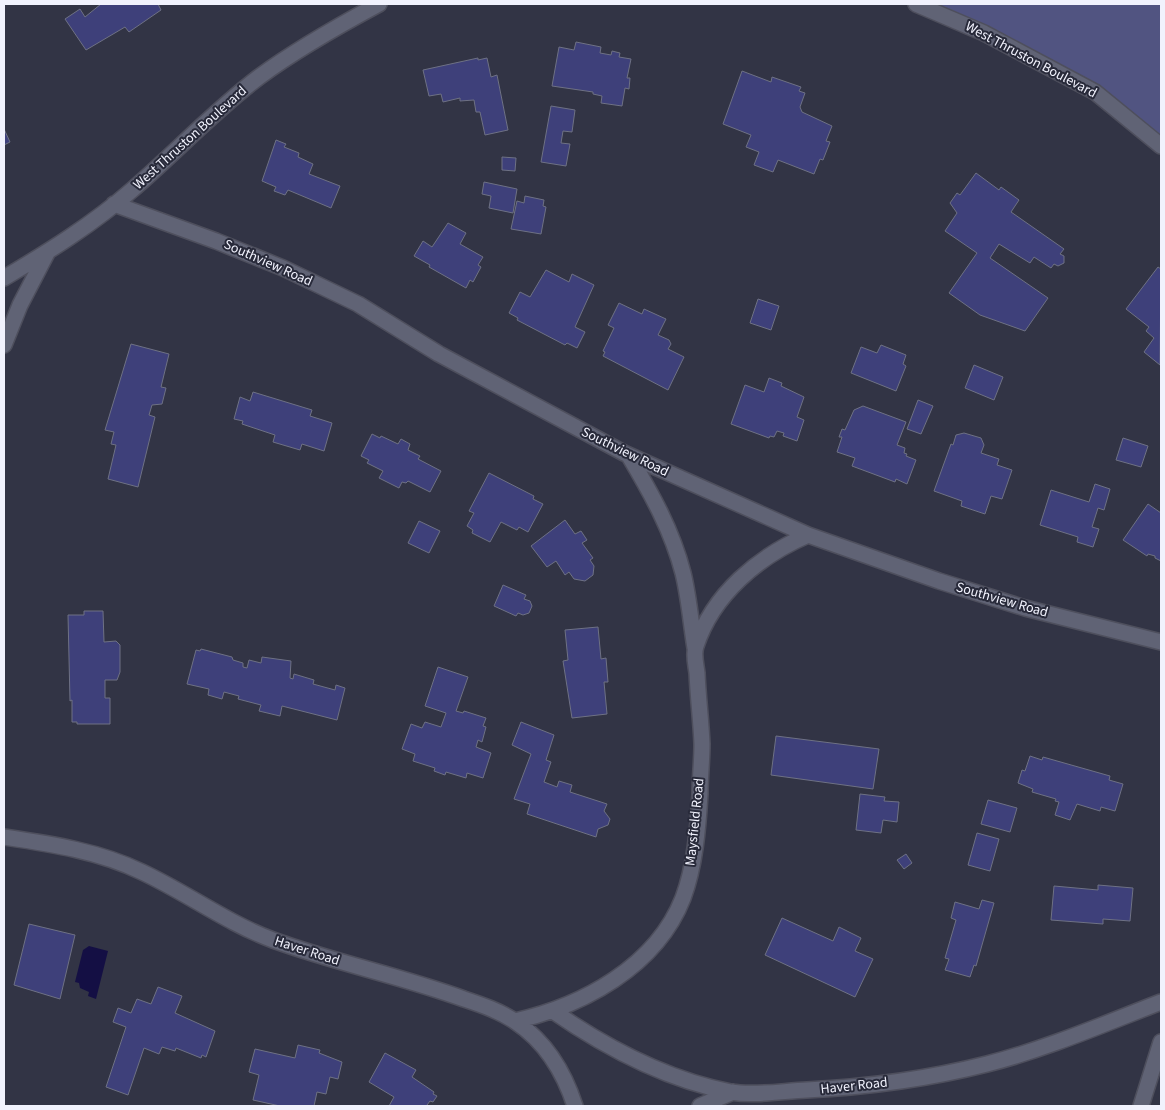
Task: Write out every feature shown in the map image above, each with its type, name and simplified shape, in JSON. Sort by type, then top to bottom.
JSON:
[{"type":"street","name":"West Thruston Boulevard","points":[[4,278],[47,253],[114,204],[259,77],[318,37],[379,4]]},
{"type":"street","name":"West Thruston Boulevard","points":[[916,4],[984,33],[1094,92],[1161,146]]},
{"type":"street","name":"Southview Road","points":[[114,204],[245,252],[350,300],[522,401],[628,456],[808,535],[939,581],[1025,608],[1161,642]]},
{"type":"street","points":[[4,344],[30,282],[47,253]]},
{"type":"street","name":"Maysfield Road","points":[[515,1021],[553,1011],[587,996],[622,974],[649,949],[670,923],[683,898],[692,864],[699,816],[702,747],[695,648],[683,574],[671,535],[651,492],[628,456]]},
{"type":"street","name":"Maysfield Road","points":[[695,648],[708,618],[723,596],[763,559],[808,535]]},
{"type":"street","name":"Haver Road","points":[[4,837],[101,856],[142,872],[219,915],[270,939],[329,960],[404,979],[449,993],[515,1021],[533,1035],[554,1060],[575,1106]]},
{"type":"street","name":"Haver Road","points":[[553,1011],[618,1050],[673,1075],[733,1092],[845,1088],[922,1078],[988,1064],[1054,1043],[1161,1002]]},
{"type":"street","points":[[1141,1106],[1161,1042]]},
{"type":"street","points":[[700,1106],[733,1092]]},
{"type":"shaded area","points":[[916,4],[1161,4],[1161,146],[1094,92]]},
{"type":"shaded area","points":[[89,946],[108,951],[96,999],[88,996],[89,992],[80,988],[79,983],[75,982],[83,950]]},
{"type":"building","points":[[101,4],[158,4],[161,10],[129,32],[125,27],[86,50],[65,19],[80,9],[85,17]]},
{"type":"building","points":[[576,42],[601,47],[600,53],[611,55],[612,51],[620,53],[619,57],[631,59],[627,78],[630,78],[629,89],[625,88],[622,106],[601,103],[602,96],[593,94],[593,92],[552,86],[559,47],[574,50]]},
{"type":"building","points":[[478,58],[478,60],[487,58],[491,77],[497,75],[508,130],[485,135],[480,112],[476,112],[474,100],[460,101],[460,98],[443,102],[441,94],[429,96],[423,70]]},
{"type":"building","points":[[742,71],[771,82],[772,77],[801,87],[799,91],[805,93],[800,107],[802,112],[832,126],[826,141],[830,142],[823,160],[820,159],[814,174],[778,160],[773,172],[754,165],[759,152],[746,147],[751,135],[723,124]]},
{"type":"building","points":[[551,106],[575,110],[572,132],[563,131],[561,143],[570,144],[566,166],[541,162]]},
{"type":"building","points":[[4,129],[10,142],[4,145]]},
{"type":"building","points":[[276,140],[286,144],[284,147],[299,153],[298,157],[313,164],[309,174],[340,186],[331,208],[288,190],[285,195],[274,191],[276,187],[262,181]]},
{"type":"building","points":[[502,157],[516,158],[515,171],[502,170]]},
{"type":"building","points":[[976,173],[999,190],[1001,187],[1019,200],[1011,212],[1064,249],[1060,254],[1064,256],[1064,263],[1058,266],[1054,264],[1051,268],[1034,257],[1030,263],[999,244],[990,258],[1048,298],[1025,331],[980,315],[949,293],[977,253],[945,231],[957,213],[950,203],[957,193],[960,195]]},
{"type":"building","points":[[484,182],[517,189],[513,213],[489,208],[491,196],[482,194]]},
{"type":"building","points":[[525,196],[544,200],[543,206],[546,207],[541,234],[511,229],[517,201],[524,203]]},
{"type":"building","points":[[448,223],[466,233],[460,244],[483,257],[478,265],[481,267],[473,282],[470,280],[466,288],[429,267],[430,265],[414,256],[423,241],[432,247]]},
{"type":"building","points":[[1158,267],[1161,269],[1160,365],[1144,352],[1154,338],[1146,331],[1149,327],[1126,309]]},
{"type":"building","points":[[546,270],[569,282],[572,274],[594,285],[575,327],[585,332],[577,348],[567,343],[565,345],[517,320],[518,318],[509,313],[520,292],[530,297]]},
{"type":"building","points":[[758,299],[779,306],[771,330],[750,323]]},
{"type":"building","points":[[619,303],[642,314],[644,309],[666,319],[658,335],[669,340],[671,344],[668,349],[684,357],[668,390],[603,356],[605,352],[603,351],[614,328],[608,325]]},
{"type":"building","points":[[131,344],[169,354],[161,387],[166,388],[162,404],[152,405],[149,415],[155,417],[138,487],[108,479],[116,445],[111,444],[114,432],[105,430]]},
{"type":"building","points":[[881,345],[906,355],[903,364],[906,366],[896,391],[851,373],[861,347],[877,353]]},
{"type":"building","points":[[974,365],[1003,377],[994,400],[965,388]]},
{"type":"building","points":[[769,378],[782,383],[781,386],[804,397],[797,417],[804,420],[797,441],[783,436],[784,433],[777,431],[774,437],[770,436],[769,438],[731,424],[745,385],[764,392]]},
{"type":"building","points":[[253,392],[312,410],[310,416],[332,423],[324,451],[302,444],[300,450],[273,442],[275,435],[242,424],[243,421],[234,419],[240,397],[250,401]]},
{"type":"building","points":[[918,400],[933,406],[921,434],[907,429]]},
{"type":"building","points":[[863,406],[906,422],[897,445],[905,448],[904,453],[907,454],[906,456],[916,460],[907,484],[896,479],[895,482],[852,466],[855,458],[837,452],[842,437],[839,437],[842,429],[845,430],[854,410]]},
{"type":"building","points":[[964,433],[981,438],[984,445],[981,453],[999,459],[997,465],[1012,470],[1002,499],[991,496],[985,514],[961,506],[962,501],[934,491],[951,444],[953,445],[956,435]]},
{"type":"building","points":[[372,434],[398,444],[401,439],[410,444],[408,450],[420,456],[418,459],[441,471],[430,492],[408,481],[406,483],[402,482],[399,488],[379,478],[383,471],[367,463],[369,460],[361,456]]},
{"type":"building","points":[[1123,438],[1148,446],[1141,467],[1116,460]]},
{"type":"building","points":[[489,473],[534,496],[533,499],[543,504],[528,532],[519,527],[517,530],[501,522],[490,542],[472,533],[473,530],[467,526],[474,513],[469,511]]},
{"type":"building","points":[[1095,484],[1110,489],[1104,510],[1098,508],[1092,527],[1099,529],[1093,547],[1077,542],[1078,537],[1040,525],[1051,490],[1089,502]]},
{"type":"building","points":[[1148,504],[1161,513],[1161,561],[1155,558],[1155,556],[1148,554],[1147,556],[1123,540]]},
{"type":"building","points":[[565,520],[575,534],[581,531],[587,540],[582,543],[593,558],[590,560],[594,566],[593,575],[585,581],[574,579],[569,572],[565,575],[556,561],[547,567],[531,546]]},
{"type":"building","points":[[419,521],[440,531],[429,553],[408,543]]},
{"type":"building","points":[[503,585],[526,595],[524,599],[530,601],[532,606],[529,613],[523,615],[518,613],[516,616],[494,606]]},
{"type":"building","points":[[84,611],[103,611],[104,642],[116,641],[120,645],[120,672],[117,680],[105,680],[105,698],[110,698],[110,724],[77,724],[77,722],[72,722],[68,615],[84,615]]},
{"type":"building","points":[[598,627],[601,659],[606,658],[608,682],[604,682],[607,714],[572,718],[563,661],[568,660],[565,630]]},
{"type":"building","points":[[201,649],[232,657],[233,660],[243,663],[243,667],[247,668],[249,660],[261,663],[262,657],[291,661],[290,678],[293,679],[294,674],[314,680],[313,684],[335,690],[336,685],[345,688],[337,720],[282,706],[280,716],[259,711],[261,705],[238,699],[239,696],[224,692],[222,699],[208,695],[209,689],[187,684],[196,650],[200,651]]},
{"type":"building","points":[[438,667],[468,677],[456,711],[463,713],[464,711],[486,718],[483,726],[486,727],[482,742],[478,740],[476,747],[491,753],[483,778],[467,773],[466,778],[446,772],[445,775],[434,771],[435,768],[413,761],[415,754],[402,749],[411,724],[422,728],[425,722],[441,727],[446,713],[425,706]]},
{"type":"building","points":[[521,722],[554,735],[546,760],[551,762],[544,782],[557,787],[559,781],[572,785],[570,792],[607,804],[604,811],[610,819],[608,825],[598,829],[596,837],[527,814],[530,804],[514,799],[531,754],[512,745]]},
{"type":"building","points":[[776,736],[879,749],[873,789],[771,775]]},
{"type":"building","points":[[1030,756],[1042,760],[1043,757],[1110,776],[1109,780],[1123,784],[1115,811],[1101,807],[1100,811],[1077,804],[1070,820],[1055,815],[1059,802],[1055,801],[1056,799],[1032,792],[1033,789],[1018,783],[1022,770],[1025,771]]},
{"type":"building","points":[[860,794],[885,797],[884,801],[899,802],[897,822],[883,820],[881,833],[856,830]]},
{"type":"building","points":[[988,800],[1017,808],[1010,832],[981,824]]},
{"type":"building","points":[[977,833],[999,839],[990,871],[968,865]]},
{"type":"building","points":[[906,854],[912,863],[904,869],[897,860]]},
{"type":"building","points":[[1098,885],[1133,888],[1130,921],[1103,919],[1103,924],[1051,920],[1054,886],[1098,890]]},
{"type":"building","points":[[982,900],[994,903],[976,966],[974,965],[970,977],[945,970],[949,959],[945,958],[956,920],[951,918],[955,902],[979,909]]},
{"type":"building","points":[[782,918],[833,941],[839,927],[861,938],[855,951],[873,959],[855,997],[765,955]]},
{"type":"building","points":[[29,924],[75,935],[60,999],[14,985]]},
{"type":"building","points":[[158,987],[182,996],[175,1013],[215,1031],[206,1057],[202,1055],[201,1058],[176,1048],[175,1051],[162,1047],[159,1054],[144,1048],[128,1095],[106,1087],[126,1027],[113,1022],[118,1008],[131,1013],[137,999],[151,1004]]},
{"type":"building","points":[[298,1045],[320,1050],[319,1053],[342,1062],[338,1079],[330,1077],[326,1094],[317,1092],[314,1106],[280,1106],[253,1100],[259,1075],[249,1072],[255,1049],[295,1058]]},
{"type":"building","points":[[385,1053],[416,1070],[412,1077],[437,1096],[433,1102],[430,1101],[427,1105],[429,1106],[389,1106],[394,1097],[369,1082]]}]
